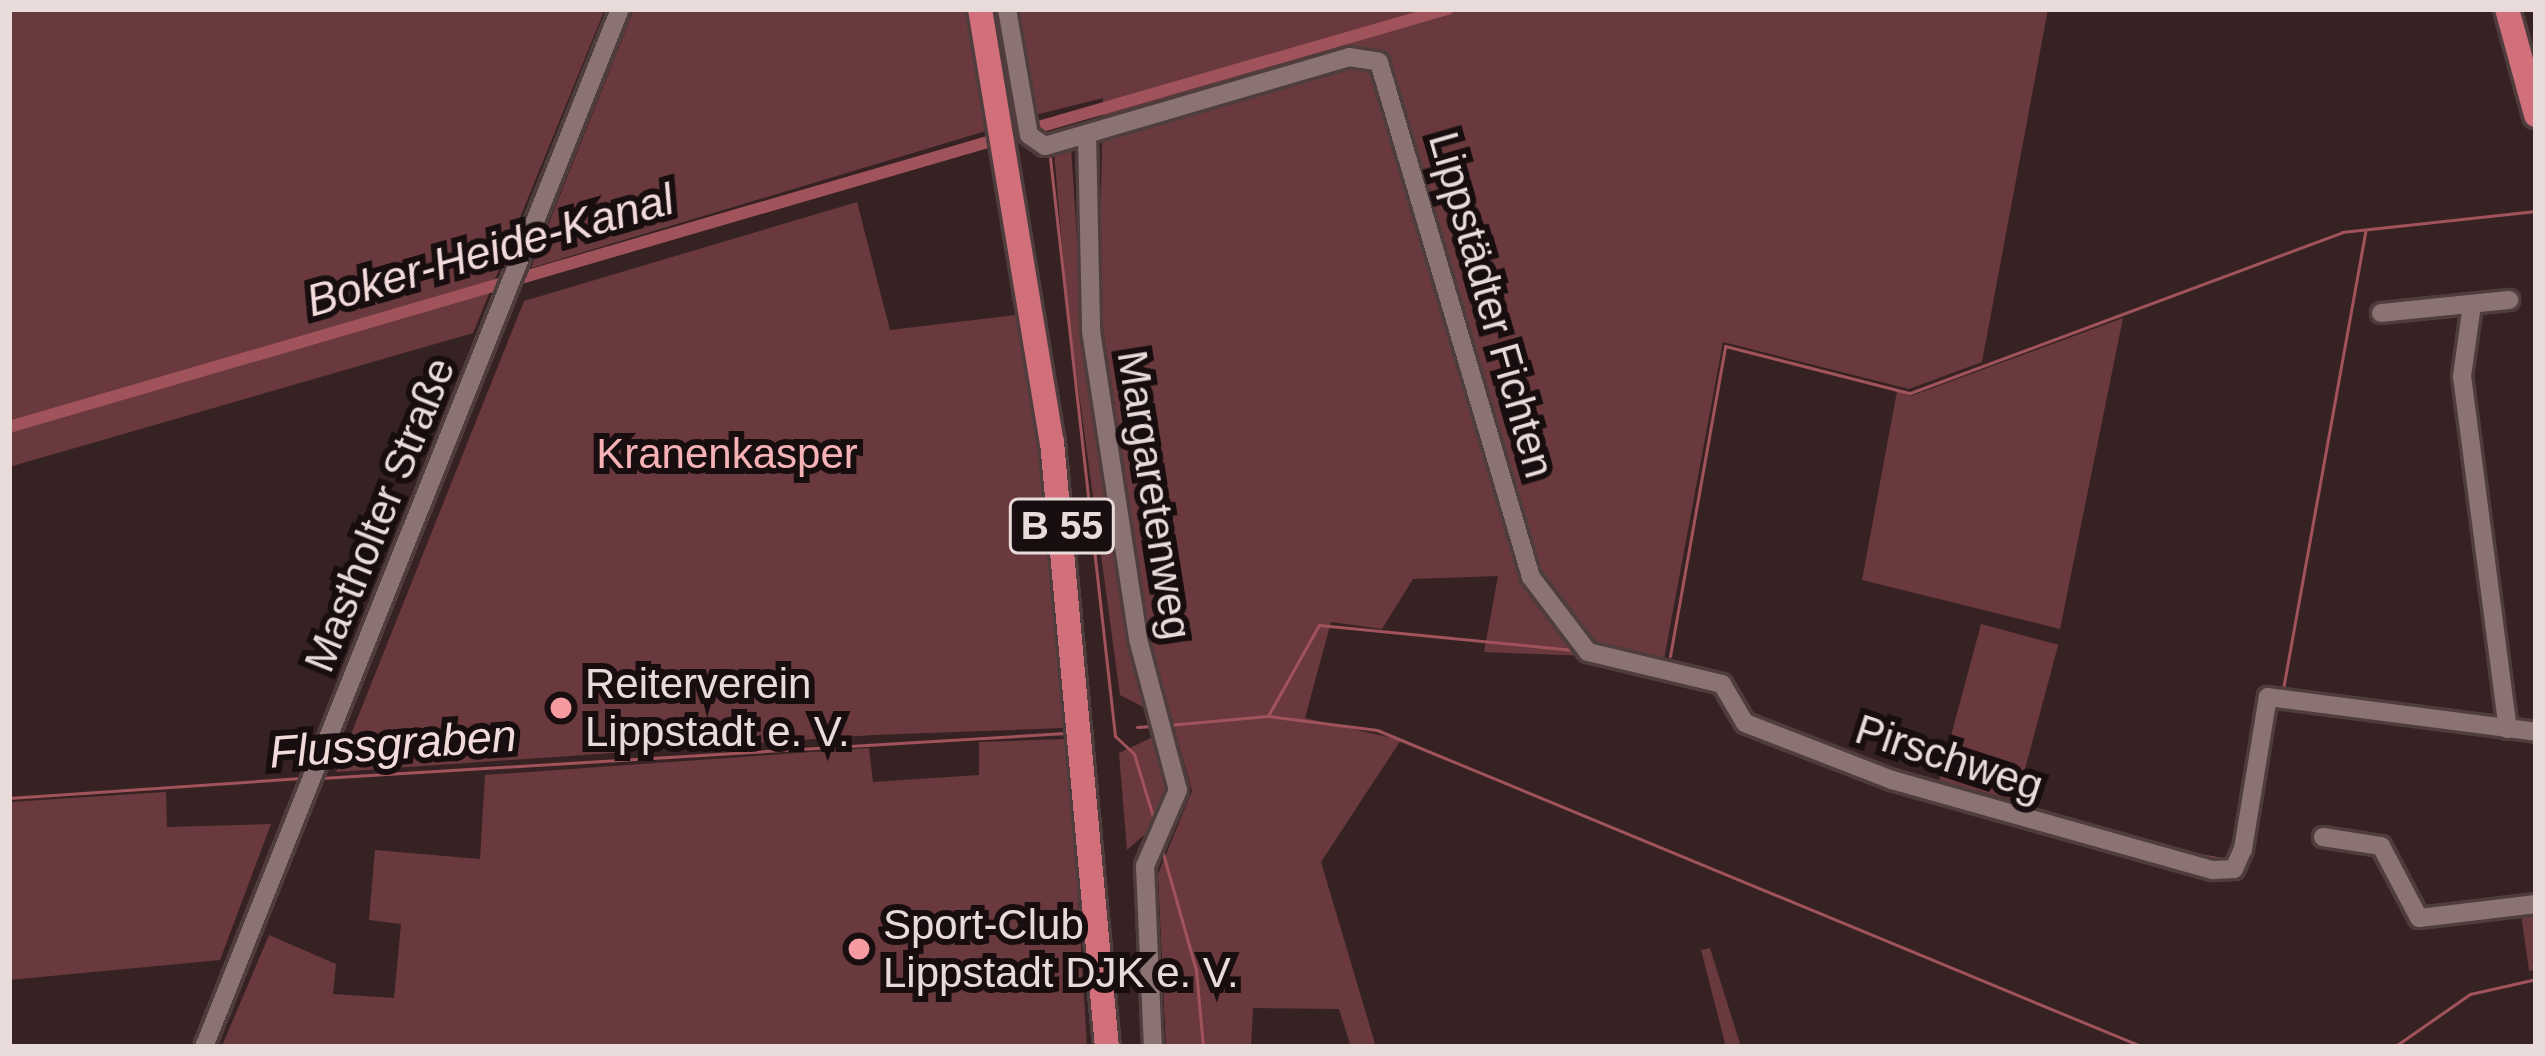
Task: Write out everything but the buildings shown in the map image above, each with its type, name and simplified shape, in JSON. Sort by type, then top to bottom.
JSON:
[{"type":"main road","name":"B 55","points":[[980,9],[1052,442],[1107,1047]]},
{"type":"main road","name":"B 55","points":[[993,9],[1064,440],[1120,1047]]},
{"type":"main road","points":[[2506,9],[2536,115]]},
{"type":"street","name":"Mastholter Straße","points":[[204,1047],[620,9]]},
{"type":"street","points":[[1007,9],[1034,144],[1087,134]]},
{"type":"street","name":"Lippstädter Fichten","points":[[1087,134],[1372,57],[1532,577]]},
{"type":"street","name":"Margaretenweg","points":[[1087,134],[1091,331],[1157,712],[1178,790],[1168,828],[1145,866],[1154,1047]]},
{"type":"street","points":[[2381,313],[2509,301]]},
{"type":"street","points":[[2472,305],[2462,376],[2508,729],[2536,732]]},
{"type":"street","name":"Pirschweg","points":[[1532,577],[1583,646],[1723,684],[1745,723],[1892,780],[2213,870],[2234,869],[2243,849],[2268,697],[2508,729]]},
{"type":"street","points":[[2323,837],[2381,846],[2419,918],[2536,904]]},
{"type":"green space","points":[[9,9],[605,9],[473,333],[9,467]]},
{"type":"green space","points":[[634,9],[968,9],[989,130],[531,268]]},
{"type":"green space","points":[[1014,9],[2048,9],[1982,362],[1909,389],[1723,342],[1664,659],[1484,652],[1498,576],[1413,579],[1382,629],[1331,622],[1305,718],[1401,740],[1321,862],[1376,1047],[1351,1047],[1339,1009],[1253,1008],[1251,1047],[1166,1047],[1158,874],[1192,791],[1150,639],[1099,301],[1103,98],[1035,115]]},
{"type":"green space","points":[[1071,147],[1083,332],[1145,708],[1120,695],[1067,305],[1054,152]]},
{"type":"green space","name":"Kranenkasper","points":[[999,152],[1058,562],[1087,1047],[222,1046],[269,935],[336,964],[333,994],[394,998],[401,924],[369,920],[375,850],[480,859],[485,775],[869,748],[873,782],[979,775],[979,742],[1065,739],[1064,728],[873,735],[336,772],[524,301],[857,202],[890,330],[1016,315]]},
{"type":"green space","points":[[2123,318],[2060,629],[1862,580],[1897,391],[1911,396]]},
{"type":"green space","points":[[1981,624],[2058,645],[2016,801],[1939,780]]},
{"type":"green space","points":[[1153,737],[1168,792],[1160,821],[1127,850],[1119,753]]},
{"type":"green space","points":[[166,792],[167,827],[271,824],[220,960],[9,980],[9,802]]},
{"type":"green space","points":[[2536,912],[2536,970],[2529,971],[2521,914]]},
{"type":"green space","points":[[1710,948],[1741,1047],[1726,1047],[1701,950]]},
{"type":"waterway","name":"Boker-Heide-Kanal","points":[[1035,128],[1448,9]]},
{"type":"waterway","name":"Boker-Heide-Kanal","points":[[9,427],[991,141]]},
{"type":"waterway","points":[[1050,158],[1115,736],[1134,754],[1155,823]]},
{"type":"waterway","points":[[1670,656],[1725,346],[1910,393],[2342,232],[2536,211]]},
{"type":"waterway","points":[[2283,689],[2365,231]]},
{"type":"waterway","points":[[1269,714],[1319,625],[1576,650]]},
{"type":"waterway","points":[[1615,649],[1716,673]]},
{"type":"waterway","points":[[1729,681],[1740,697]]},
{"type":"waterway","points":[[1168,725],[1268,716],[1377,730],[2143,1047]]},
{"type":"waterway","name":"Flussgraben","points":[[1137,727],[1153,726]]},
{"type":"waterway","name":"Flussgraben","points":[[321,778],[1066,733]]},
{"type":"waterway","name":"Flussgraben","points":[[9,798],[305,778]]},
{"type":"waterway","points":[[1162,850],[1196,970],[1203,1047]]},
{"type":"waterway","points":[[2177,851],[2227,860]]},
{"type":"waterway","points":[[2394,1047],[2470,994],[2536,979]]},
{"type":"place","name":"Reiterverein Lippstadt e. V.","points":[[561,708]]},
{"type":"place","name":"Sport-Club Lippstadt DJK e. V.","points":[[859,949]]}]
